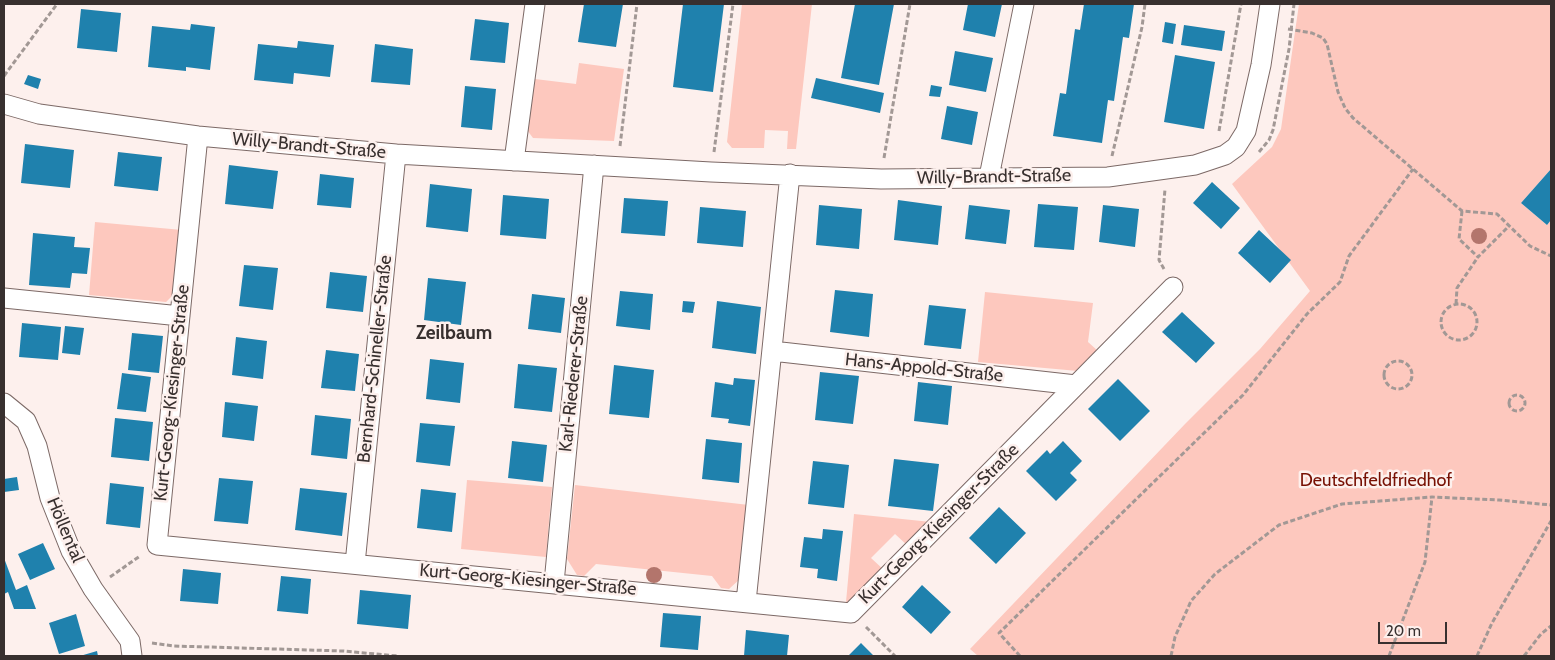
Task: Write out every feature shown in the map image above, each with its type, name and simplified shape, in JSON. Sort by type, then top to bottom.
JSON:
[{"type":"street","points":[[514,161],[535,4]]},
{"type":"street","points":[[989,177],[1024,4]]},
{"type":"street","points":[[1268,25],[1270,4]]},
{"type":"street","name":"Willy-Brandt-Straße","points":[[4,104],[39,114],[198,136],[396,154],[711,172],[881,178],[1108,176],[1195,166],[1225,155],[1236,147],[1246,131],[1268,25]]},
{"type":"street","name":"Kurt-Georg-Kiesinger-Straße","points":[[198,136],[157,545],[851,613],[1173,287]]},
{"type":"street","name":"Bernhard-Schineller-Straße","points":[[355,564],[396,154]]},
{"type":"street","name":"Karl-Riederer-Straße","points":[[554,583],[594,165]]},
{"type":"street","points":[[746,602],[790,174]]},
{"type":"street","points":[[4,298],[180,316]]},
{"type":"street","name":"Hans-Appold-Straße","points":[[772,351],[1076,385]]},
{"type":"street","name":"Höllental","points":[[4,402],[26,421],[38,446],[50,498],[71,551],[131,648]]},
{"type":"path","points":[[4,76],[56,4]]},
{"type":"path","points":[[618,166],[637,4]]},
{"type":"path","points":[[711,172],[733,4]]},
{"type":"path","points":[[881,178],[910,4]]},
{"type":"path","points":[[1108,176],[1142,26],[1145,4]]},
{"type":"path","points":[[1215,135],[1220,130],[1242,4]]},
{"type":"path","points":[[1268,25],[1312,33],[1323,38],[1327,44],[1338,92],[1345,108],[1353,118],[1462,211],[1497,214],[1530,246],[1551,256]]},
{"type":"path","points":[[1113,154],[1123,152]]},
{"type":"path","points":[[1167,170],[1159,260],[1173,287]]},
{"type":"path","points":[[1020,656],[998,633],[1243,395],[1307,314],[1340,282],[1349,256],[1413,170]]},
{"type":"path","points":[[1462,211],[1459,239],[1478,257]]},
{"type":"path","points":[[1456,304],[1457,288],[1478,257],[1509,226]]},
{"type":"path","points":[[1456,304],[1468,306],[1475,312],[1477,318],[1476,331],[1463,340],[1449,338],[1440,325],[1443,312],[1456,304]]},
{"type":"path","points":[[1399,360],[1409,365],[1412,374],[1407,386],[1398,390],[1388,385],[1384,374],[1389,363],[1399,360]]},
{"type":"path","points":[[1516,395],[1522,396],[1525,399],[1525,408],[1521,411],[1513,411],[1510,406],[1510,399],[1516,395]]},
{"type":"path","points":[[1171,656],[1175,637],[1191,601],[1215,574],[1279,525],[1342,504],[1432,497],[1551,505]]},
{"type":"path","points":[[1389,656],[1425,562],[1432,497]]},
{"type":"path","points":[[1477,656],[1492,623],[1551,521]]},
{"type":"path","points":[[93,588],[157,545]]},
{"type":"path","points":[[851,613],[895,656]]},
{"type":"path","points":[[1524,656],[1541,634],[1551,626]]},
{"type":"path","points":[[131,648],[174,646],[343,651],[398,656]]},
{"type":"green space","points":[[742,4],[812,4],[796,149],[787,149],[788,131],[765,130],[764,148],[732,148],[727,142]]},
{"type":"green space","name":"Deutschfeldfriedhof","points":[[1299,4],[1551,4],[1551,169],[1521,203],[1547,225],[1551,220],[1551,656],[978,656],[970,649],[1185,424],[1260,349],[1310,291],[1232,184],[1272,147],[1281,129]]},
{"type":"green space","points":[[579,63],[624,69],[614,141],[533,138],[527,130],[535,79],[576,84]]},
{"type":"green space","points":[[95,222],[182,230],[177,291],[166,302],[89,295]]},
{"type":"green space","points":[[985,292],[1093,303],[1088,342],[1098,351],[1078,371],[978,362]]},
{"type":"green space","points":[[467,480],[552,487],[546,557],[461,549]]},
{"type":"green space","points":[[575,485],[749,505],[741,578],[729,589],[721,588],[712,576],[596,564],[584,576],[577,575],[567,559]]},
{"type":"green space","points":[[854,514],[931,522],[908,546],[895,534],[871,558],[884,570],[852,601],[846,602]]},
{"type":"building","points":[[584,4],[623,4],[616,47],[578,42]]},
{"type":"building","points":[[683,4],[724,4],[713,92],[673,87]]},
{"type":"building","points":[[855,4],[894,4],[879,85],[841,78]]},
{"type":"building","points":[[968,4],[1002,4],[995,37],[963,30]]},
{"type":"building","points":[[1084,4],[1134,4],[1129,38],[1123,37],[1114,101],[1108,100],[1102,143],[1053,136],[1060,93],[1066,94],[1075,29],[1080,30]]},
{"type":"building","points":[[81,9],[121,13],[117,52],[77,48]]},
{"type":"building","points":[[475,19],[509,23],[505,63],[470,60]]},
{"type":"building","points":[[1165,22],[1176,24],[1173,44],[1162,42]]},
{"type":"building","points":[[191,24],[215,27],[210,70],[186,67],[186,71],[148,67],[152,26],[190,30]]},
{"type":"building","points":[[1184,25],[1225,31],[1222,51],[1181,45]]},
{"type":"building","points":[[298,41],[334,45],[330,77],[294,73],[293,84],[254,80],[258,44],[297,48]]},
{"type":"building","points":[[375,44],[413,49],[410,85],[371,82]]},
{"type":"building","points":[[955,51],[993,58],[986,92],[949,85]]},
{"type":"building","points":[[1175,55],[1215,62],[1204,129],[1164,122]]},
{"type":"building","points":[[28,75],[41,79],[38,89],[24,84]]},
{"type":"building","points":[[816,78],[884,93],[880,113],[811,98]]},
{"type":"building","points":[[931,85],[942,87],[940,97],[929,96]]},
{"type":"building","points":[[465,86],[496,89],[492,130],[461,127]]},
{"type":"building","points":[[947,106],[978,112],[972,145],[941,139]]},
{"type":"building","points":[[25,144],[74,150],[70,188],[21,183]]},
{"type":"building","points":[[118,152],[162,157],[158,191],[114,186]]},
{"type":"building","points":[[229,165],[278,171],[273,209],[225,204]]},
{"type":"building","points":[[1551,169],[1551,220],[1547,225],[1521,203]]},
{"type":"building","points":[[320,174],[354,178],[351,208],[317,205]]},
{"type":"building","points":[[1212,182],[1240,208],[1221,229],[1193,203]]},
{"type":"building","points":[[430,184],[472,189],[468,232],[426,227]]},
{"type":"building","points":[[503,195],[549,199],[546,239],[500,235]]},
{"type":"building","points":[[624,198],[668,201],[665,236],[621,233]]},
{"type":"building","points":[[898,200],[942,206],[938,245],[894,240]]},
{"type":"building","points":[[1038,204],[1078,207],[1074,250],[1034,247]]},
{"type":"building","points":[[819,205],[862,209],[859,249],[816,245]]},
{"type":"building","points":[[969,205],[1010,210],[1006,244],[965,239]]},
{"type":"building","points":[[1103,205],[1139,209],[1135,247],[1099,242]]},
{"type":"building","points":[[700,207],[746,211],[743,247],[697,243]]},
{"type":"building","points":[[1259,230],[1291,260],[1270,283],[1238,253]]},
{"type":"building","points":[[33,233],[75,237],[74,247],[90,248],[87,274],[72,273],[70,288],[29,285]]},
{"type":"building","points":[[244,265],[278,268],[273,310],[239,306]]},
{"type":"building","points":[[330,272],[367,276],[363,312],[326,308]]},
{"type":"building","points":[[428,278],[466,282],[461,325],[424,320]]},
{"type":"building","points":[[835,290],[873,294],[869,337],[830,332]]},
{"type":"building","points":[[620,291],[653,294],[650,330],[616,326]]},
{"type":"building","points":[[532,294],[565,298],[561,333],[528,329]]},
{"type":"building","points":[[683,301],[695,302],[693,313],[682,312]]},
{"type":"building","points":[[717,301],[761,307],[756,354],[712,348]]},
{"type":"building","points":[[929,305],[966,309],[961,349],[924,345]]},
{"type":"building","points":[[1182,312],[1215,343],[1196,363],[1162,332]]},
{"type":"building","points":[[22,323],[61,327],[58,360],[19,357]]},
{"type":"building","points":[[65,326],[84,328],[80,355],[62,353]]},
{"type":"building","points":[[132,333],[163,336],[159,373],[128,370]]},
{"type":"building","points":[[236,337],[267,341],[263,379],[232,375]]},
{"type":"building","points":[[326,350],[359,354],[355,391],[321,388]]},
{"type":"building","points":[[430,359],[464,363],[460,403],[426,399]]},
{"type":"building","points":[[518,364],[557,368],[552,412],[514,408]]},
{"type":"building","points":[[614,365],[654,370],[649,418],[609,414]]},
{"type":"building","points":[[820,372],[859,376],[853,424],[815,420]]},
{"type":"building","points":[[122,373],[151,377],[146,412],[117,409]]},
{"type":"building","points":[[734,378],[755,380],[750,426],[728,423],[729,419],[711,417],[715,382],[733,385]]},
{"type":"building","points":[[1118,379],[1150,411],[1120,441],[1088,409]]},
{"type":"building","points":[[918,382],[952,386],[948,425],[914,421]]},
{"type":"building","points":[[225,402],[258,406],[254,441],[222,437]]},
{"type":"building","points":[[315,415],[351,419],[347,459],[311,455]]},
{"type":"building","points":[[115,418],[153,422],[149,461],[111,457]]},
{"type":"building","points":[[420,423],[455,426],[450,466],[416,462]]},
{"type":"building","points":[[706,439],[742,443],[739,483],[702,479]]},
{"type":"building","points":[[512,441],[547,445],[543,482],[508,478]]},
{"type":"building","points":[[1063,441],[1082,461],[1070,473],[1077,480],[1056,501],[1026,471],[1047,450],[1050,454]]},
{"type":"building","points":[[894,459],[939,464],[933,511],[888,506]]},
{"type":"building","points":[[813,461],[849,465],[844,508],[808,504]]},
{"type":"building","points":[[17,477],[19,490],[4,492],[4,479]]},
{"type":"building","points":[[219,478],[253,481],[248,524],[214,521]]},
{"type":"building","points":[[110,483],[144,487],[140,528],[106,524]]},
{"type":"building","points":[[300,488],[347,493],[342,536],[295,530]]},
{"type":"building","points":[[421,489],[456,493],[452,532],[417,528]]},
{"type":"building","points":[[999,507],[1026,533],[996,564],[969,538]]},
{"type":"building","points":[[823,529],[843,531],[837,581],[817,578],[818,569],[800,567],[804,537],[822,539]]},
{"type":"building","points":[[43,543],[55,569],[30,580],[18,554]]},
{"type":"building","points":[[4,558],[16,590],[27,585],[36,609],[14,609],[8,592],[4,594]]},
{"type":"building","points":[[183,569],[221,573],[218,604],[180,601]]},
{"type":"building","points":[[281,576],[311,579],[308,614],[277,611]]},
{"type":"building","points":[[922,585],[951,612],[931,634],[902,607]]},
{"type":"building","points":[[360,590],[411,595],[408,629],[357,624]]},
{"type":"building","points":[[663,613],[701,616],[698,650],[660,647]]},
{"type":"building","points":[[76,614],[85,646],[59,654],[49,623]]},
{"type":"building","points":[[746,630],[789,635],[787,656],[744,656]]},
{"type":"building","points":[[861,643],[874,656],[848,656]]},
{"type":"building","points":[[97,651],[98,656],[80,656]]},
{"type":"district","name":"Zeilbaum","points":[[454,333]]}]
